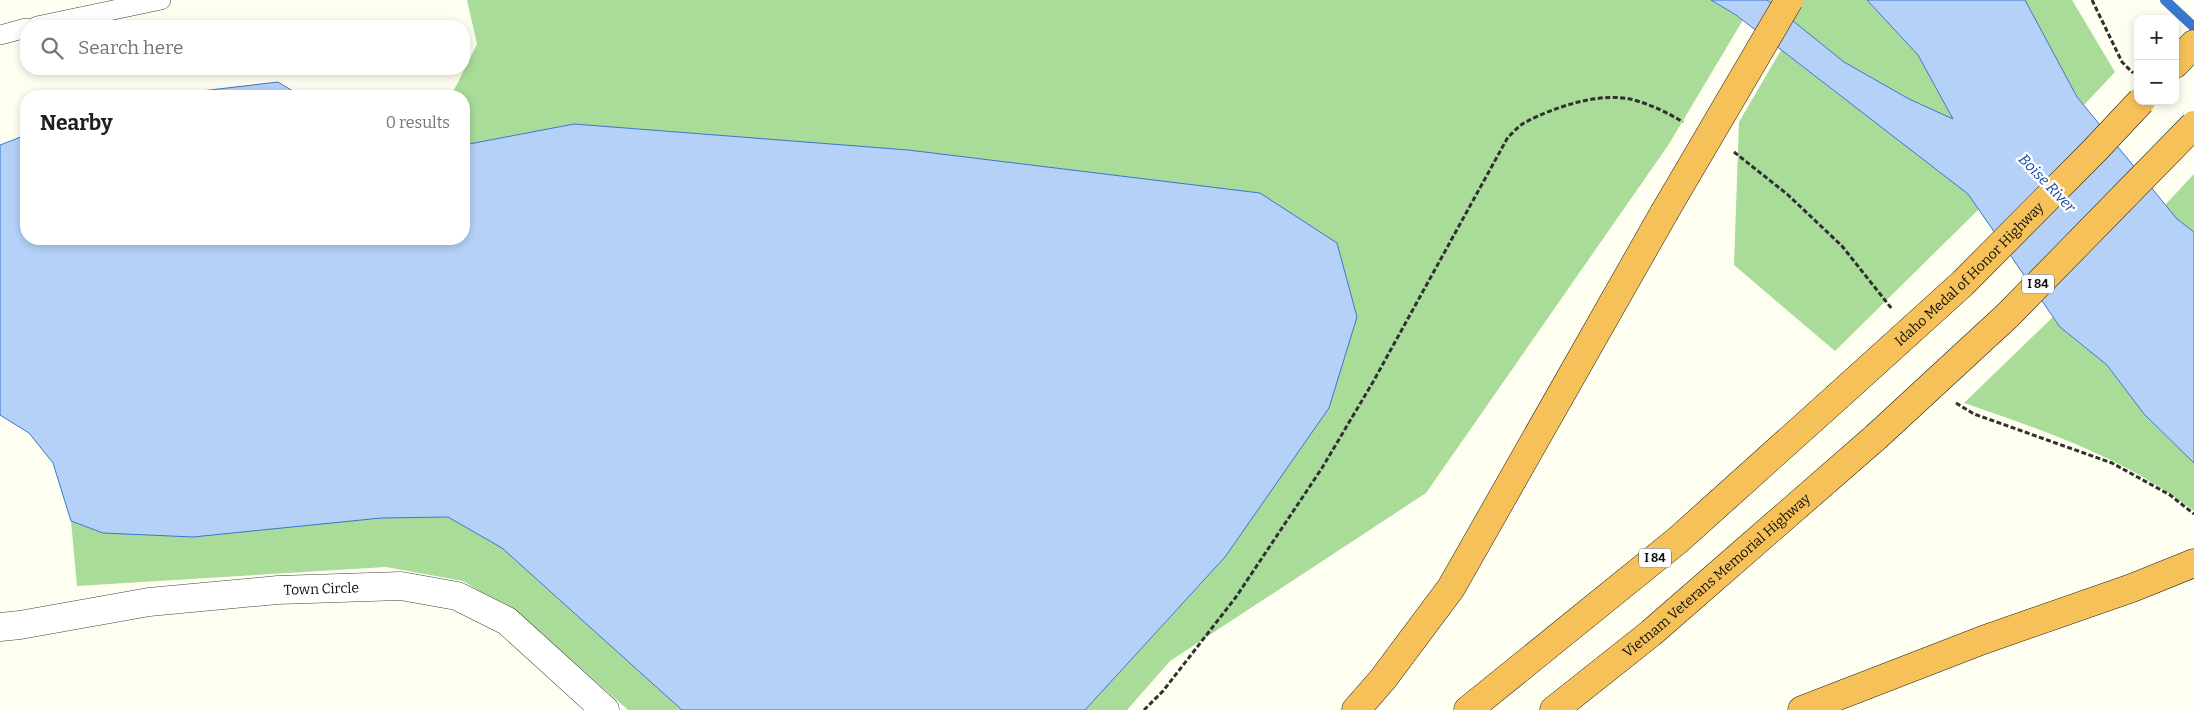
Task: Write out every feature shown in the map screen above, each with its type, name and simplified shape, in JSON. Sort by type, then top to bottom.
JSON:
[{"type":"highway","points":[[1356,710],[1384,679],[1451,588],[1664,213],[1789,0]]},
{"type":"highway","points":[[2179,60],[2194,44]]},
{"type":"highway","name":"Idaho Medal of Honor Highway","points":[[1468,710],[1678,540],[1836,398],[1963,282],[2095,150],[2136,105]]},
{"type":"highway","name":"Vietnam Veterans Memorial Highway","points":[[1554,710],[1652,633],[1876,437],[2008,315],[2194,125]]},
{"type":"highway","points":[[1802,710],[1983,640],[2132,588],[2194,563]]},
{"type":"street","name":"Town Circle","points":[[0,627],[149,602],[278,590],[401,586],[458,596],[507,622],[605,710]]},
{"type":"lane","points":[[66,20],[161,0]]},
{"type":"lane","points":[[0,35],[20,30]]},
{"type":"path","points":[[2092,0],[2122,62],[2134,74]]},
{"type":"green space","points":[[467,0],[1711,0],[1743,20],[1669,144],[1426,493],[1170,661],[1127,710],[1085,710],[1225,557],[574,124],[470,144],[470,90],[454,90],[462,75],[470,75],[470,58],[477,44]]},
{"type":"green space","points":[[1767,0],[1867,0],[1918,55],[1954,120],[1909,99],[1844,62]]},
{"type":"green space","points":[[2025,0],[2072,0],[2115,72],[2084,105],[2077,97]]},
{"type":"green space","points":[[1781,50],[1969,194],[1979,209],[1835,351],[1734,265],[1739,122]]},
{"type":"green space","points":[[2194,174],[2194,232],[2177,220],[2165,205]]},
{"type":"green space","points":[[2053,317],[2060,327],[2107,365],[2144,414],[2194,463],[2194,511],[2168,492],[2113,461],[2025,424],[1964,403]]},
{"type":"green space","points":[[448,517],[502,548],[682,710],[628,710],[525,619],[463,581],[386,567],[77,586],[71,521],[103,533],[381,518]]},
{"type":"water","name":"Boise River","points":[[1711,0],[1767,0],[1844,62],[1909,99],[1953,119],[1918,55],[1867,0],[2025,0],[2077,97],[2177,219],[2194,232],[2194,463],[2144,414],[2107,365],[2060,327],[1968,194],[1736,15]]},
{"type":"water","points":[[278,82],[291,90],[210,90]]},
{"type":"water","points":[[574,124],[908,150],[1260,193],[1337,243],[1357,317],[1329,408],[1225,557],[1085,710],[682,710],[502,548],[448,517],[381,518],[193,537],[103,533],[71,521],[53,463],[29,433],[0,415],[0,145],[20,137],[20,245],[470,245],[470,144]]},
{"type":"waterway","points":[[2165,0],[2194,27]]}]
